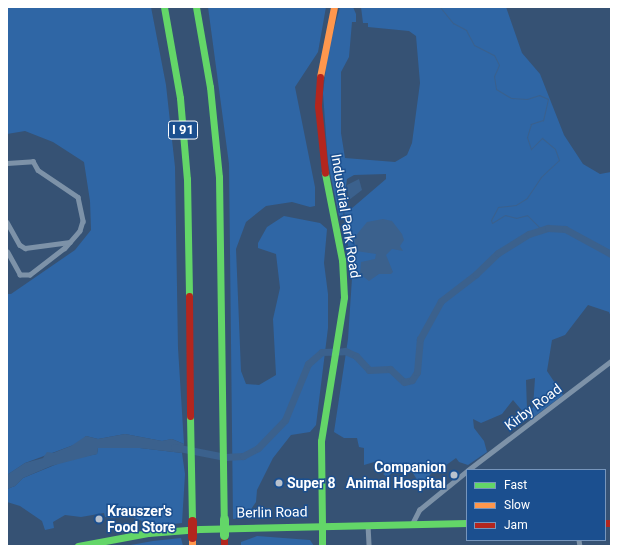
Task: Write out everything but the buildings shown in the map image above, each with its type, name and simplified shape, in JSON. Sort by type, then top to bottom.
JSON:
[{"type":"main road","name":"I 91","points":[[164,7],[178,83],[186,163],[192,543]]},
{"type":"main road","name":"I 91","points":[[196,7],[210,87],[219,177],[224,546]]},
{"type":"main road","name":"Industrial Park Road","points":[[322,546],[321,450],[339,338],[344,296],[343,270],[321,151],[318,106],[321,62],[334,7]]},
{"type":"main road","name":"Berlin Road","points":[[78,546],[177,530],[322,525],[466,523]]},
{"type":"street","points":[[7,163],[33,161],[38,170],[78,196],[83,221],[70,242],[25,277],[20,275],[7,252]]},
{"type":"street","points":[[7,222],[20,245],[25,248],[70,242]]},
{"type":"street","name":"Kirby Road","points":[[471,469],[611,361]]},
{"type":"street","name":"Kirby Road","points":[[412,524],[419,510],[466,473]]},
{"type":"street","points":[[368,525],[369,546]]},
{"type":"shaded area","points":[[7,7],[151,7],[166,85],[175,167],[178,348],[184,444],[172,439],[162,441],[125,434],[98,439],[86,436],[79,443],[25,463],[7,475],[7,294],[11,294],[75,250],[91,230],[90,201],[84,162],[53,142],[25,131],[7,134]]},
{"type":"shaded area","points":[[208,7],[326,7],[318,52],[295,87],[315,187],[315,206],[310,207],[292,202],[266,206],[246,222],[236,249],[241,371],[246,384],[259,385],[276,375],[273,319],[280,288],[276,254],[258,248],[258,243],[267,227],[284,216],[320,223],[327,229],[324,263],[328,294],[328,328],[316,425],[310,432],[291,435],[273,458],[257,490],[256,502],[245,518],[233,519],[229,164]]},
{"type":"shaded area","points":[[340,7],[353,7],[356,14],[356,22],[352,22],[349,57],[341,72],[341,133],[345,158],[395,162],[407,155],[412,143],[420,83],[416,36],[409,31],[368,27],[368,23],[363,23],[361,7],[506,7],[522,53],[540,74],[564,135],[583,164],[600,174],[611,172],[611,317],[609,312],[588,305],[565,335],[552,340],[547,371],[563,395],[530,420],[513,400],[502,414],[481,423],[473,419],[474,428],[484,441],[487,452],[468,465],[459,462],[456,458],[438,471],[434,470],[421,486],[411,470],[396,470],[387,477],[383,474],[390,470],[381,460],[364,465],[364,448],[359,447],[357,438],[344,438],[334,432],[348,339],[352,278],[344,211],[343,216],[339,216],[328,163],[323,93],[328,51]],"holes":[[[386,174],[386,179],[351,209],[343,207],[347,179],[354,175]],[[535,378],[533,408],[527,409],[526,380]]]},
{"type":"shaded area","points":[[359,179],[362,190],[349,200],[347,185]]},
{"type":"shaded area","points":[[383,219],[392,221],[402,234],[404,240],[400,246],[403,251],[392,249],[386,255],[393,272],[391,274],[379,274],[369,281],[360,274],[361,262],[375,259],[376,254],[356,251],[354,238],[367,222]]},
{"type":"shaded area","points":[[125,434],[162,441],[172,439],[184,444],[182,453],[140,448],[98,448],[97,454],[51,466],[23,478],[15,486],[7,489],[7,475],[25,463],[43,458],[47,452],[53,453],[71,446],[86,436],[98,439]]},
{"type":"shaded area","points":[[98,448],[140,448],[182,453],[185,474],[182,523],[155,526],[134,518],[134,515],[113,518],[105,517],[104,513],[81,517],[65,515],[53,522],[54,528],[45,530],[42,521],[20,506],[7,502],[7,489],[15,486],[23,478],[67,460],[97,454]]},
{"type":"shaded area","points":[[257,536],[310,540],[314,546],[241,546],[241,542]]},
{"type":"shaded area","points":[[181,538],[183,546],[125,546],[153,541]]},
{"type":"waterway","points":[[440,7],[453,23],[466,30],[474,45],[494,55],[499,65],[494,76],[496,89],[511,98],[527,99],[539,95],[548,99],[543,120],[531,124],[527,137],[531,149],[542,138],[555,149],[559,160],[541,177],[527,198],[516,205],[498,207],[491,220],[492,223],[505,215],[516,218],[527,215],[542,230]]},
{"type":"waterway","points":[[174,447],[225,457],[243,456],[258,448],[285,420],[308,364],[322,352],[345,351],[356,356],[369,370],[390,369],[404,382],[412,380],[417,372],[420,339],[441,301],[476,274],[498,253],[529,234],[548,228],[565,229],[611,254]]},
{"type":"traffic: fast","points":[[164,7],[180,98],[187,179],[189,296]]},
{"type":"traffic: fast","points":[[196,7],[210,87],[219,177],[224,519]]},
{"type":"traffic: fast","points":[[322,525],[321,441],[344,297],[342,260],[325,173]]},
{"type":"traffic: fast","points":[[190,416],[192,521]]},
{"type":"traffic: fast","points":[[224,519],[224,535]]},
{"type":"traffic: fast","points":[[78,546],[148,533],[200,529],[466,523]]},
{"type":"traffic: fast","points":[[322,525],[322,546]]},
{"type":"traffic: slow","points":[[320,77],[334,7]]},
{"type":"traffic: slow","points":[[192,537],[192,546]]},
{"type":"traffic: jam","points":[[320,77],[318,106],[325,173]]},
{"type":"traffic: jam","points":[[189,296],[190,416]]},
{"type":"traffic: jam","points":[[192,521],[192,537]]},
{"type":"traffic: jam","points":[[606,523],[611,523]]},
{"type":"traffic: jam","points":[[224,535],[224,546]]},
{"type":"place","name":"Companion Animal Hospital","points":[[454,475]]},
{"type":"place","name":"Super 8","points":[[279,483]]},
{"type":"place","name":"Krauszer's Food Store","points":[[99,519]]}]
